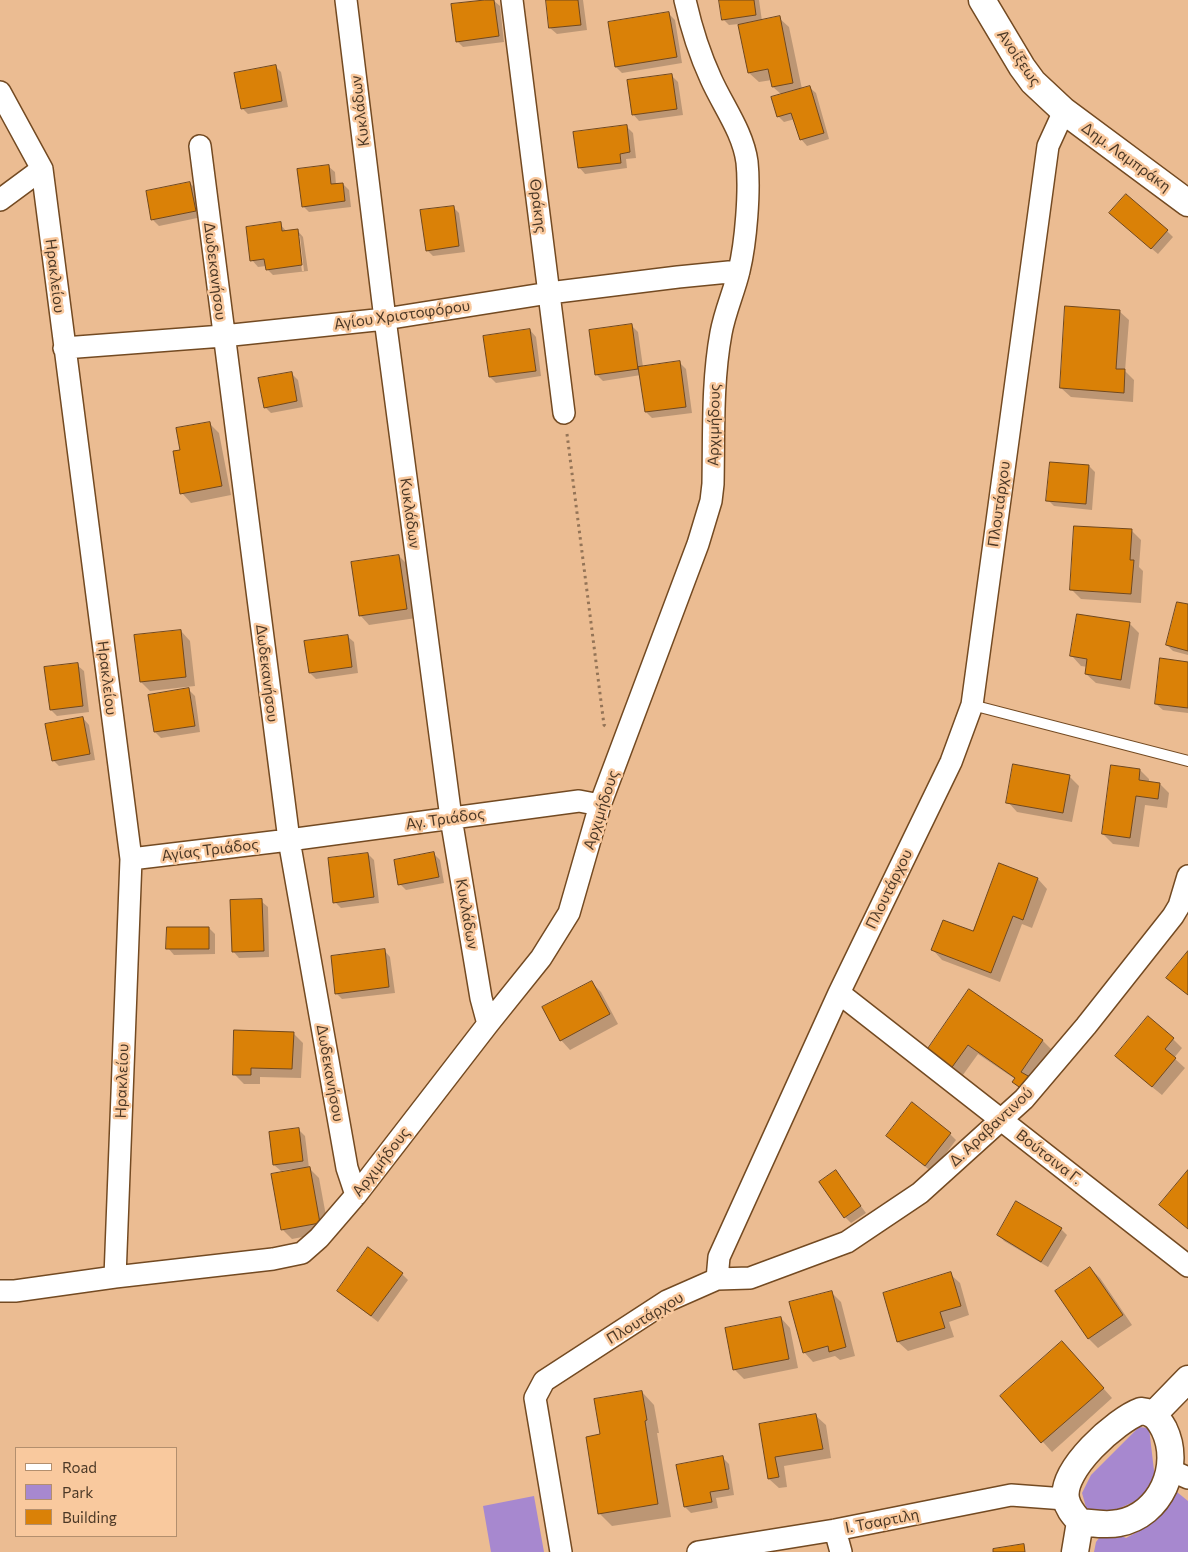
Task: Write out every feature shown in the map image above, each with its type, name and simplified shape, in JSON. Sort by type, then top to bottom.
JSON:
[{"type":"street","name":"Κυκλάδων","points":[[346,0],[385,319],[451,818],[481,998],[488,1024]]},
{"type":"street","name":"Θράκης","points":[[512,0],[564,413]]},
{"type":"street","name":"Αρχιμήδους","points":[[0,1291],[15,1291],[115,1277],[273,1259],[302,1253],[319,1238],[356,1195],[541,958],[569,913],[600,805],[698,544],[711,501],[715,379],[718,351],[729,302],[739,271],[744,240],[748,180],[747,161],[742,141],[710,78],[691,26],[685,0]]},
{"type":"street","name":"Ανοίξεως","points":[[982,0],[1022,67],[1038,87],[1064,111]]},
{"type":"street","name":"Ηρακλείου","points":[[0,92],[42,169],[131,859],[115,1277]]},
{"type":"street","name":"Δημ. Λαμπράκη","points":[[1064,111],[1188,203]]},
{"type":"street","name":"Πλουτάρχου","points":[[561,1552],[535,1398],[544,1381],[667,1301],[717,1280],[719,1257],[839,993],[951,762],[972,705],[1048,146],[1064,111]]},
{"type":"street","name":"Δωδεκανήσου","points":[[200,146],[288,840],[347,1168],[356,1195]]},
{"type":"street","points":[[0,200],[42,169]]},
{"type":"street","name":"Αγίου Χριστοφόρου","points":[[64,348],[223,336],[385,319],[550,293],[739,271]]},
{"type":"street","name":"Αγ. Τριάδος","points":[[288,840],[579,800],[600,805]]},
{"type":"street","name":"Αγίας Τριάδος","points":[[131,859],[288,840]]},
{"type":"street","name":"Δ. Αραβαντινού","points":[[717,1280],[750,1278],[847,1242],[920,1193],[1024,1099],[1086,1026],[1173,916],[1179,906],[1188,876]]},
{"type":"street","name":"Βούτσινα Γ.","points":[[839,993],[1188,1266]]},
{"type":"street","points":[[1154,1414],[1188,1379]]},
{"type":"street","points":[[1141,1410],[1154,1414],[1159,1420],[1169,1439],[1171,1466],[1179,1474],[1145,1511],[1120,1523],[1080,1522],[1071,1513],[1065,1498],[1069,1479],[1100,1438],[1131,1414],[1141,1410]]},
{"type":"street","name":"Ι. Τσαρτιλη","points":[[698,1552],[836,1530],[1011,1495],[1065,1498]]},
{"type":"street","points":[[1075,1552],[1080,1522]]},
{"type":"street","points":[[836,1530],[841,1552]]},
{"type":"lane","points":[[972,705],[1188,761]]},
{"type":"path","points":[[564,413],[604,725],[624,741]]},
{"type":"green space","points":[[1139,1427],[1149,1428],[1155,1479],[1140,1499],[1109,1513],[1087,1511],[1082,1493],[1091,1475]]},
{"type":"green space","points":[[1172,1488],[1188,1501],[1188,1552],[1094,1552],[1096,1542],[1102,1534],[1117,1534],[1126,1538],[1148,1526]]},
{"type":"green space","points":[[534,1496],[544,1552],[491,1552],[483,1506]]},
{"type":"building","points":[[494,0],[499,36],[456,42],[451,4]]},
{"type":"building","points":[[546,0],[578,0],[581,25],[549,28]]},
{"type":"building","points":[[719,0],[754,0],[756,15],[722,20]]},
{"type":"building","points":[[669,12],[677,57],[615,67],[608,22]]},
{"type":"building","points":[[780,16],[793,83],[772,87],[768,69],[748,73],[738,25]]},
{"type":"building","points":[[276,65],[282,101],[241,109],[234,73]]},
{"type":"building","points":[[672,74],[677,109],[632,115],[627,80]]},
{"type":"building","points":[[810,86],[824,133],[800,140],[791,113],[777,117],[771,97]]},
{"type":"building","points":[[627,125],[630,152],[620,154],[621,163],[578,168],[573,132]]},
{"type":"building","points":[[329,165],[331,184],[343,183],[345,201],[302,207],[297,169]]},
{"type":"building","points":[[190,182],[196,211],[151,220],[146,191]]},
{"type":"building","points":[[1126,194],[1168,230],[1151,249],[1109,213]]},
{"type":"building","points":[[454,206],[459,246],[426,251],[420,210]]},
{"type":"building","points":[[281,222],[282,231],[298,229],[302,265],[266,270],[264,259],[250,261],[246,227]]},
{"type":"building","points":[[1065,306],[1120,310],[1116,369],[1125,369],[1124,393],[1060,388]]},
{"type":"building","points":[[632,324],[638,369],[595,375],[589,330]]},
{"type":"building","points":[[530,329],[536,371],[489,377],[483,336]]},
{"type":"building","points":[[680,361],[686,407],[645,412],[638,367]]},
{"type":"building","points":[[292,372],[297,401],[264,408],[258,378]]},
{"type":"building","points":[[210,422],[222,486],[180,494],[173,451],[180,450],[176,428]]},
{"type":"building","points":[[1050,462],[1089,465],[1086,504],[1046,501]]},
{"type":"building","points":[[1074,526],[1132,529],[1130,560],[1134,560],[1131,594],[1070,590]]},
{"type":"building","points":[[399,555],[407,609],[359,616],[351,562]]},
{"type":"building","points":[[1177,602],[1188,604],[1188,651],[1166,645]]},
{"type":"building","points":[[1077,614],[1130,622],[1121,680],[1085,674],[1087,659],[1070,656]]},
{"type":"building","points":[[181,630],[186,677],[140,682],[134,635]]},
{"type":"building","points":[[348,635],[352,667],[309,673],[304,641]]},
{"type":"building","points":[[1160,658],[1188,662],[1188,708],[1155,704]]},
{"type":"building","points":[[78,663],[83,706],[50,710],[44,667]]},
{"type":"building","points":[[189,688],[195,726],[154,732],[148,695]]},
{"type":"building","points":[[83,717],[90,754],[52,761],[45,724]]},
{"type":"building","points":[[1013,764],[1070,775],[1063,813],[1006,803]]},
{"type":"building","points":[[1111,765],[1140,769],[1139,780],[1160,783],[1158,799],[1136,796],[1130,838],[1102,834]]},
{"type":"building","points":[[434,852],[439,877],[398,885],[394,860]]},
{"type":"building","points":[[368,853],[374,897],[333,903],[328,858]]},
{"type":"building","points":[[999,863],[1038,878],[1023,920],[1013,916],[991,973],[931,950],[943,920],[973,931]]},
{"type":"building","points":[[262,899],[264,951],[232,952],[230,900]]},
{"type":"building","points":[[167,927],[209,927],[209,949],[166,949]]},
{"type":"building","points":[[385,949],[389,987],[335,994],[331,956]]},
{"type":"building","points":[[1188,951],[1188,995],[1166,978]]},
{"type":"building","points":[[592,981],[610,1014],[560,1041],[542,1007]]},
{"type":"building","points":[[969,989],[1043,1040],[1021,1072],[1030,1077],[1022,1089],[1012,1082],[1015,1078],[968,1045],[950,1070],[925,1053]]},
{"type":"building","points":[[1148,1016],[1174,1038],[1165,1049],[1176,1058],[1152,1087],[1115,1056]]},
{"type":"building","points":[[234,1030],[294,1032],[292,1069],[251,1068],[251,1075],[233,1075]]},
{"type":"building","points":[[912,1102],[951,1133],[925,1166],[886,1136]]},
{"type":"building","points":[[299,1128],[303,1161],[273,1165],[269,1132]]},
{"type":"building","points":[[310,1167],[320,1223],[281,1230],[271,1174]]},
{"type":"building","points":[[836,1170],[861,1206],[844,1218],[819,1182]]},
{"type":"building","points":[[1188,1170],[1188,1229],[1159,1205]]},
{"type":"building","points":[[1016,1201],[1062,1228],[1041,1262],[997,1235]]},
{"type":"building","points":[[368,1247],[403,1273],[371,1316],[337,1291]]},
{"type":"building","points":[[1090,1267],[1123,1315],[1088,1339],[1055,1291]]},
{"type":"building","points":[[951,1272],[961,1306],[940,1312],[945,1328],[897,1342],[883,1293]]},
{"type":"building","points":[[832,1291],[846,1347],[829,1352],[828,1346],[803,1353],[789,1302]]},
{"type":"building","points":[[781,1317],[789,1359],[733,1370],[725,1328]]},
{"type":"building","points":[[1062,1341],[1104,1388],[1041,1443],[1000,1396]]},
{"type":"building","points":[[642,1391],[658,1504],[598,1514],[586,1437],[600,1434],[594,1399]]},
{"type":"building","points":[[816,1414],[823,1449],[775,1457],[779,1477],[768,1479],[759,1424]]},
{"type":"building","points":[[723,1456],[729,1489],[710,1492],[712,1502],[684,1507],[676,1465]]},
{"type":"building","points":[[1024,1544],[1025,1552],[993,1552],[993,1549]]}]
